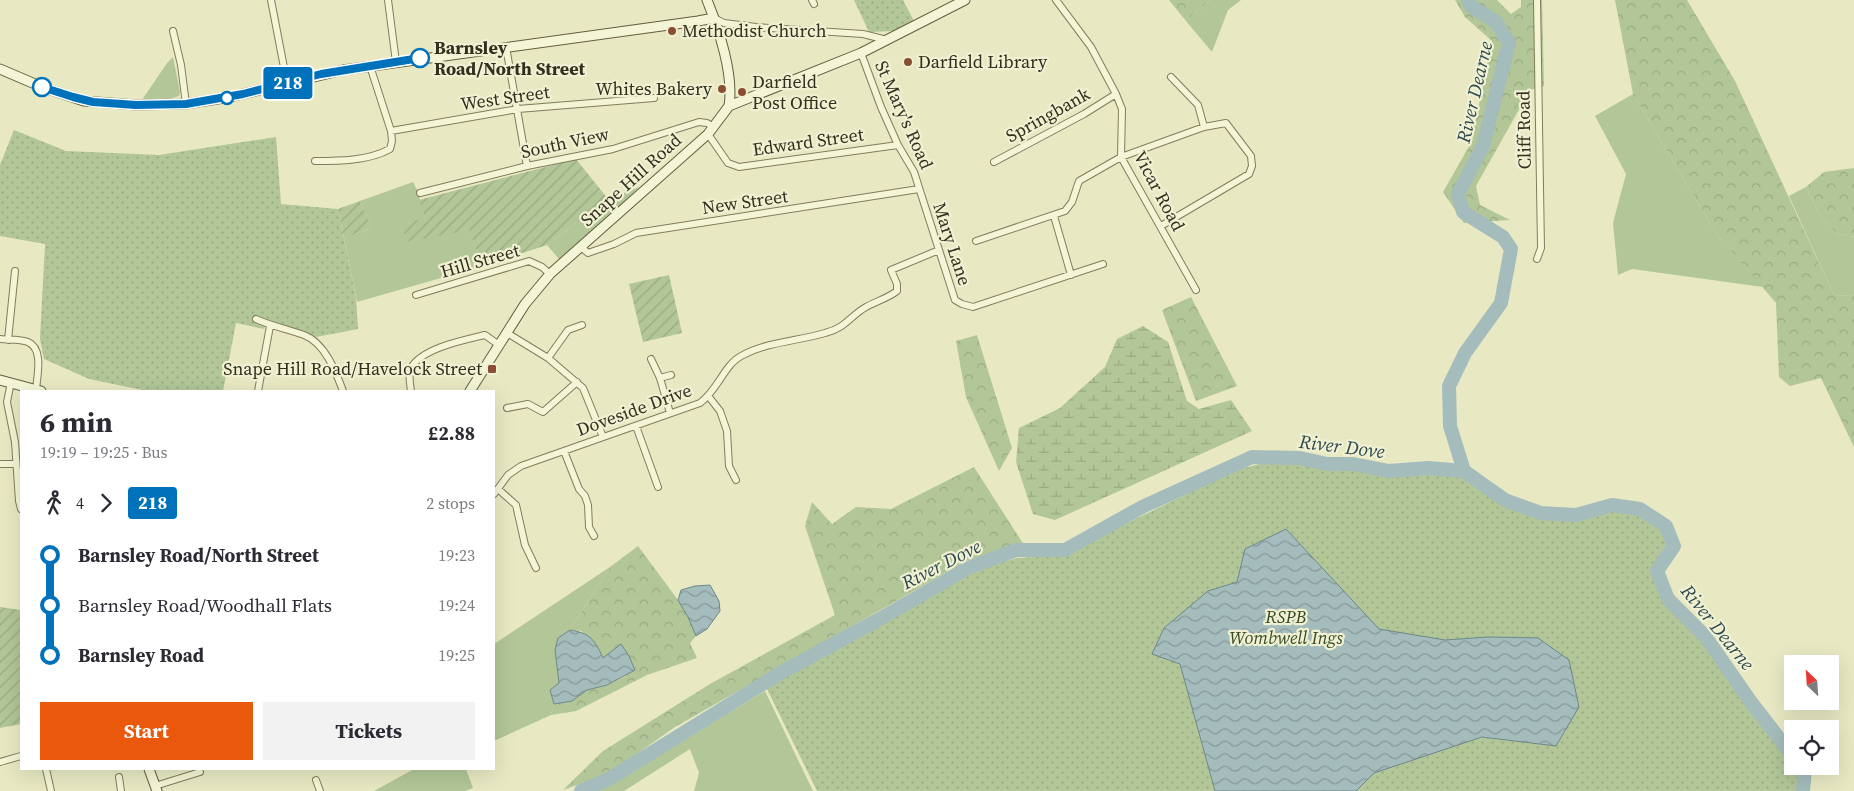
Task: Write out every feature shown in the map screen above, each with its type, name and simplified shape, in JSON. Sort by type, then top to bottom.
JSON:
[{"type":"street","points":[[270,0],[287,83]]},
{"type":"street","points":[[388,0],[396,62]]},
{"type":"street","points":[[707,0],[723,44],[730,91],[729,106],[861,53],[966,0]]},
{"type":"street","name":"Vicar Road","points":[[1056,0],[1091,47],[1116,94],[1122,110],[1121,157],[1196,290]]},
{"type":"street","name":"Cliff Road","points":[[1537,0],[1541,248],[1537,259]]},
{"type":"street","points":[[0,69],[42,87],[84,101],[136,105],[186,104],[230,97],[321,74],[370,66],[714,18],[724,23],[863,34],[887,40]]},
{"type":"street","points":[[172,31],[181,66],[186,104]]},
{"type":"street","points":[[506,47],[527,166]]},
{"type":"street","name":"St Mary's Road","points":[[861,53],[881,107],[898,145],[914,172],[919,189]]},
{"type":"street","points":[[315,161],[379,155],[390,149],[392,141],[391,131],[370,66]]},
{"type":"street","points":[[1171,78],[1198,105],[1204,127]]},
{"type":"street","name":"Springbank","points":[[994,162],[1084,114],[1116,94]]},
{"type":"street","name":"West Street","points":[[391,131],[518,109],[654,98]]},
{"type":"street","name":"Snape Hill Road","points":[[471,390],[525,304],[550,274],[711,130],[729,106]]},
{"type":"street","name":"South View","points":[[420,193],[527,166],[613,149],[699,122],[707,123],[711,130]]},
{"type":"street","points":[[976,242],[1065,211],[1072,202],[1079,181],[1121,157],[1204,127],[1226,123],[1250,156],[1252,166],[1249,174],[1161,226]]},
{"type":"street","name":"Edward Street","points":[[711,130],[728,163],[739,167],[898,145]]},
{"type":"street","name":"New Street","points":[[581,246],[588,253],[614,244],[636,233],[919,189]]},
{"type":"street","name":"Mary Lane","points":[[919,189],[954,300],[973,307],[1071,275]]},
{"type":"street","points":[[1054,216],[1071,275],[1103,264]]},
{"type":"street","name":"Doveside Drive","points":[[496,491],[513,470],[700,403],[709,396],[731,363],[741,355],[827,333],[845,326],[858,312],[891,296],[897,291],[890,270],[939,250]]},
{"type":"street","name":"Hill Street","points":[[416,295],[529,261],[542,267],[550,274]]},
{"type":"street","points":[[8,340],[15,271]]},
{"type":"street","points":[[256,319],[270,326],[306,336],[333,366],[343,390]]},
{"type":"street","points":[[548,358],[568,330],[582,324]]},
{"type":"street","points":[[258,390],[270,326]]},
{"type":"street","points":[[507,333],[548,358],[583,388],[603,437]]},
{"type":"street","points":[[411,390],[409,374],[415,363],[429,352],[485,335],[498,345]]},
{"type":"street","points":[[0,339],[27,342],[36,350],[39,390],[0,380]]},
{"type":"street","points":[[651,359],[660,378],[670,413]]},
{"type":"street","points":[[660,378],[671,375]]},
{"type":"street","points":[[11,382],[7,402],[15,442],[20,505]]},
{"type":"street","points":[[507,408],[528,404],[543,412],[577,382]]},
{"type":"street","points":[[709,396],[720,411],[727,432],[729,466],[736,480]]},
{"type":"street","points":[[636,426],[658,487]]},
{"type":"street","points":[[564,451],[579,489],[585,496],[588,505],[589,527],[594,536]]},
{"type":"street","points":[[0,464],[16,464]]},
{"type":"street","points":[[496,491],[516,505],[525,545],[536,568]]},
{"type":"street","points":[[0,762],[20,756]]},
{"type":"street","points":[[46,770],[51,791]]},
{"type":"street","points":[[149,770],[156,788],[200,772]]},
{"type":"street","points":[[119,777],[121,791]]},
{"type":"street","points":[[316,780],[320,791]]},
{"type":"green space","points":[[854,0],[903,0],[915,23],[894,31],[869,32]]},
{"type":"green space","points":[[1169,0],[1210,0],[1186,21]]},
{"type":"green space","points":[[1210,0],[1241,0],[1228,10],[1212,52],[1186,21]]},
{"type":"green space","points":[[1455,0],[1497,0],[1511,14],[1521,7],[1521,0],[1542,0],[1544,86],[1530,90],[1476,186],[1480,205],[1510,220],[1464,223],[1443,192],[1471,143],[1492,41],[1465,17]]},
{"type":"green space","points":[[1615,0],[1687,0],[1735,81],[1834,295],[1854,296],[1854,447],[1821,378],[1790,386],[1779,377],[1776,303],[1716,233],[1633,94]]},
{"type":"green space","points":[[173,57],[180,92],[179,96],[169,99],[142,100],[167,63]]},
{"type":"green space","points":[[1633,94],[1716,233],[1763,287],[1632,269],[1618,275],[1613,223],[1626,174],[1595,116]]},
{"type":"green space","points":[[14,130],[66,151],[159,155],[276,137],[281,204],[338,209],[356,298],[358,329],[316,337],[304,331],[266,324],[264,329],[236,323],[223,390],[142,390],[89,379],[44,359],[40,339],[45,244],[0,236],[0,165]]},
{"type":"green space","points":[[576,159],[608,199],[547,245],[483,266],[469,230],[406,242],[402,224],[425,218],[419,200]]},
{"type":"green space","points":[[1854,168],[1854,237],[1837,234],[1821,217],[1806,187],[1824,172]]},
{"type":"green space","points":[[413,182],[419,195],[425,218],[469,229],[483,266],[357,302],[344,238],[372,228],[360,201]]},
{"type":"green space","points":[[639,187],[606,221],[560,260],[547,245],[608,199]]},
{"type":"green space","points":[[1806,187],[1821,217],[1837,234],[1854,237],[1854,296],[1834,295],[1789,196]]},
{"type":"green space","points":[[360,201],[372,228],[344,238],[338,209]]},
{"type":"green space","points":[[669,275],[682,333],[643,342],[629,284]]},
{"type":"green space","points":[[1191,297],[1237,386],[1196,401],[1162,310]]},
{"type":"green space","points":[[1143,326],[1168,342],[1187,401],[1199,409],[1231,400],[1252,431],[1055,520],[1033,514],[1016,462],[1019,428],[1060,408],[1105,367],[1117,339]]},
{"type":"green space","points":[[977,335],[1012,448],[999,471],[966,397],[956,341]]},
{"type":"green space","name":"RSPB Wombwell Ings","points":[[1290,462],[1384,473],[1428,473],[1461,476],[1505,505],[1540,518],[1576,519],[1613,510],[1639,513],[1662,527],[1669,546],[1653,569],[1664,601],[1703,641],[1784,752],[1784,775],[1799,775],[1797,791],[817,791],[767,689],[785,676],[984,567],[1017,558],[1067,555],[1121,526],[1236,470],[1264,463]]},
{"type":"green space","points":[[974,467],[1024,545],[968,560],[675,727],[608,774],[563,790],[603,751],[710,684],[835,615],[805,526],[812,502],[832,524],[856,507],[891,509]]},
{"type":"green space","points":[[638,546],[678,600],[688,617],[696,636],[690,643],[697,658],[647,675],[576,711],[551,715],[554,704],[572,701],[587,690],[607,685],[626,676],[603,658],[599,649],[581,631],[570,630],[610,567]]},
{"type":"green space","points":[[610,567],[570,630],[558,638],[559,683],[550,690],[554,704],[551,715],[495,741],[495,643]]},
{"type":"green space","points":[[0,607],[20,610],[20,724],[0,728]]},
{"type":"green space","points":[[765,691],[813,791],[694,791],[699,773],[690,749],[624,791],[594,791],[614,783]]},
{"type":"green space","points":[[412,770],[466,770],[473,788],[465,791],[374,791]]},
{"type":"water","points":[[1286,529],[1379,629],[1445,640],[1488,637],[1538,638],[1569,660],[1579,707],[1556,746],[1482,737],[1374,773],[1356,791],[1215,791],[1180,664],[1152,654],[1164,628],[1208,591],[1237,582],[1245,549]]},
{"type":"water","points":[[710,585],[719,601],[720,611],[707,629],[696,636],[678,600],[681,590],[695,586]]},
{"type":"water","points":[[570,630],[591,638],[603,658],[621,644],[635,670],[607,685],[587,690],[572,701],[554,704],[550,690],[559,683],[555,650],[558,638]]},
{"type":"waterway","name":"River Dearne","points":[[1468,0],[1471,6],[1496,22],[1509,43],[1483,146],[1458,194],[1463,212],[1503,237],[1511,249],[1501,303],[1465,353],[1449,386],[1450,426],[1464,471],[1505,500],[1541,513],[1576,515],[1612,505],[1640,509],[1666,526],[1674,546],[1657,571],[1668,599],[1705,636],[1751,702],[1784,745]]},
{"type":"waterway","name":"River Dove","points":[[581,791],[609,779],[782,672],[968,568],[1016,550],[1065,550],[1144,506],[1252,457],[1300,458],[1327,464],[1353,464],[1389,471],[1428,468],[1464,471]]},
{"type":"waterway","name":"River Dearne","points":[[1803,791],[1805,775]]},
{"type":"bus line","name":"218","points":[[42,87],[84,101],[136,105],[186,104],[230,97],[321,74],[420,58]]},
{"type":"place","name":"Methodist Church","points":[[672,31]]},
{"type":"place","name":"Barnsley Road/North Street","points":[[420,58]]},
{"type":"place","name":"Darfield Library","points":[[908,62]]},
{"type":"place","name":"Whites Bakery","points":[[722,89]]},
{"type":"place","name":"Darfield Post Office","points":[[742,92]]},
{"type":"place","name":"Snape Hill Road/Havelock Street","points":[[492,369]]}]
